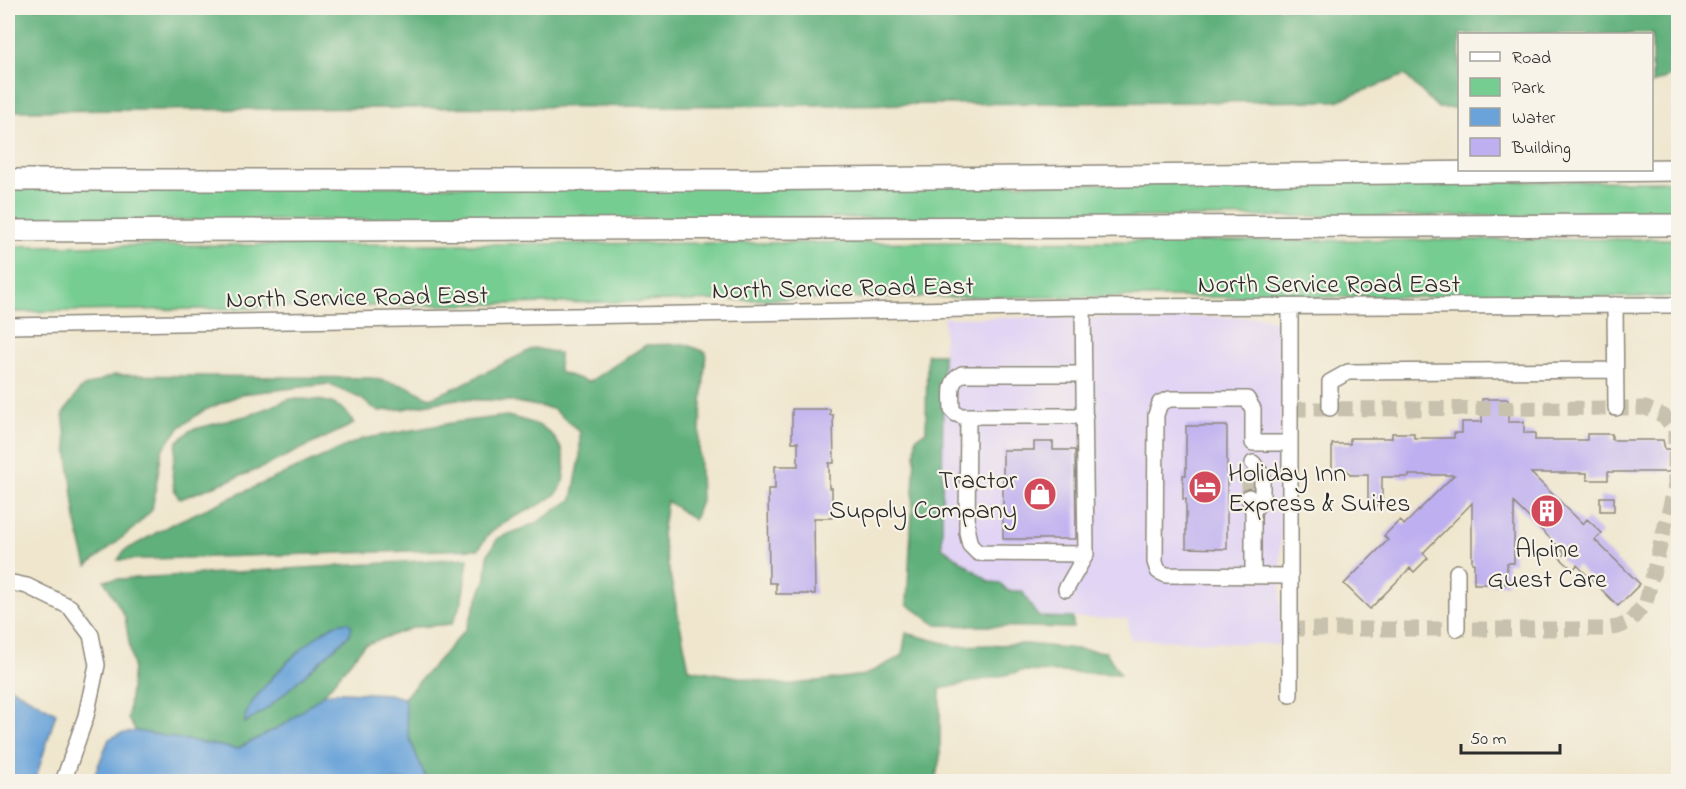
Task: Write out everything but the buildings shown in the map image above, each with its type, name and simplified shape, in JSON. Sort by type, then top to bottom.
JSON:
[{"type":"highway","points":[[1653,170],[1678,170]]},
{"type":"highway","points":[[8,180],[742,180],[1584,171]]},
{"type":"highway","points":[[8,231],[1678,225]]},
{"type":"street","name":"North Service Road East","points":[[8,326],[1083,308],[1678,305]]},
{"type":"street","points":[[1615,306],[1616,408]]},
{"type":"street","points":[[1290,307],[1290,695]]},
{"type":"street","points":[[1066,589],[1086,554],[1083,308]]},
{"type":"street","points":[[1330,408],[1330,382],[1348,372],[1616,370]]},
{"type":"street","points":[[1083,374],[962,374],[952,382],[952,410],[956,414],[968,416],[1085,416]]},
{"type":"street","points":[[1253,575],[1251,504],[1263,500],[1262,475],[1251,467],[1253,409],[1247,399],[1170,399],[1160,403],[1156,415],[1155,562],[1158,570],[1166,575],[1289,576]]},
{"type":"street","points":[[968,416],[970,545],[978,553],[1086,554]]},
{"type":"street","points":[[1253,443],[1290,443]]},
{"type":"street","points":[[1457,572],[1457,629]]},
{"type":"street","points":[[8,582],[27,586],[70,607],[92,635],[97,665],[86,716],[63,782]]},
{"type":"shaded area","points":[[1264,317],[1276,322],[1282,336],[1280,645],[1131,639],[1128,619],[1039,617],[1030,608],[1028,600],[1008,591],[1000,583],[990,582],[942,547],[944,318]]},
{"type":"green space","points":[[8,8],[1678,8],[1678,72],[1653,84],[1653,33],[1458,33],[1458,108],[1438,108],[1405,75],[1337,101],[8,111]]},
{"type":"green space","points":[[1678,181],[1678,215],[8,221],[8,188]]},
{"type":"green space","points":[[1678,239],[1678,297],[917,297],[8,312],[8,246]]},
{"type":"green space","points":[[684,344],[706,352],[699,443],[701,501],[694,520],[667,501],[662,535],[689,669],[787,685],[865,675],[902,656],[906,633],[956,646],[1026,644],[1106,652],[1120,674],[1023,671],[940,689],[940,758],[935,781],[427,781],[409,737],[404,698],[466,629],[486,578],[488,554],[498,538],[536,523],[572,499],[580,459],[580,432],[553,409],[510,401],[456,399],[403,409],[378,411],[360,398],[328,384],[242,394],[203,411],[179,428],[162,450],[152,510],[134,528],[87,566],[77,527],[63,414],[81,388],[114,375],[371,378],[406,386],[430,398],[534,348],[559,353],[559,372],[589,382],[646,345]]},
{"type":"green space","points":[[927,354],[943,354],[942,547],[990,582],[1000,583],[1008,591],[1022,591],[1039,617],[1073,618],[1073,628],[937,625],[907,604],[916,438],[926,431]]},
{"type":"green space","points":[[290,399],[318,400],[335,405],[349,415],[354,424],[259,469],[180,499],[173,480],[177,442],[191,430],[249,415]]},
{"type":"green space","points":[[507,416],[540,426],[552,435],[563,456],[562,486],[546,501],[504,522],[486,538],[479,549],[118,560],[124,551],[172,524],[362,439],[457,422]]},
{"type":"green space","points":[[468,558],[462,601],[452,624],[415,627],[364,645],[324,694],[285,724],[237,749],[136,731],[128,719],[133,667],[125,617],[104,580]],"holes":[[[333,625],[349,635],[269,707],[246,723],[267,683],[290,659]]]},
{"type":"water","points":[[348,622],[352,627],[349,635],[269,707],[245,723],[254,700],[296,654],[324,631],[336,624]]},
{"type":"water","points":[[8,686],[56,713],[35,781],[8,781]]},
{"type":"water","points":[[341,692],[388,694],[404,698],[409,737],[427,781],[92,781],[109,739],[119,734],[136,731],[237,749],[285,724],[324,694]]},
{"type":"tunnel","points":[[1289,409],[1646,408],[1664,416],[1675,431],[1675,486],[1646,602],[1630,622],[1618,627],[1604,629],[1289,629]]},
{"type":"tunnel","points":[[1249,472],[1249,497]]},
{"type":"place","name":"Holiday Inn Express & Suites","points":[[1205,487]]},
{"type":"place","name":"Tractor Supply Company","points":[[1040,494]]},
{"type":"place","name":"Alpine Guest Care","points":[[1547,511]]}]
